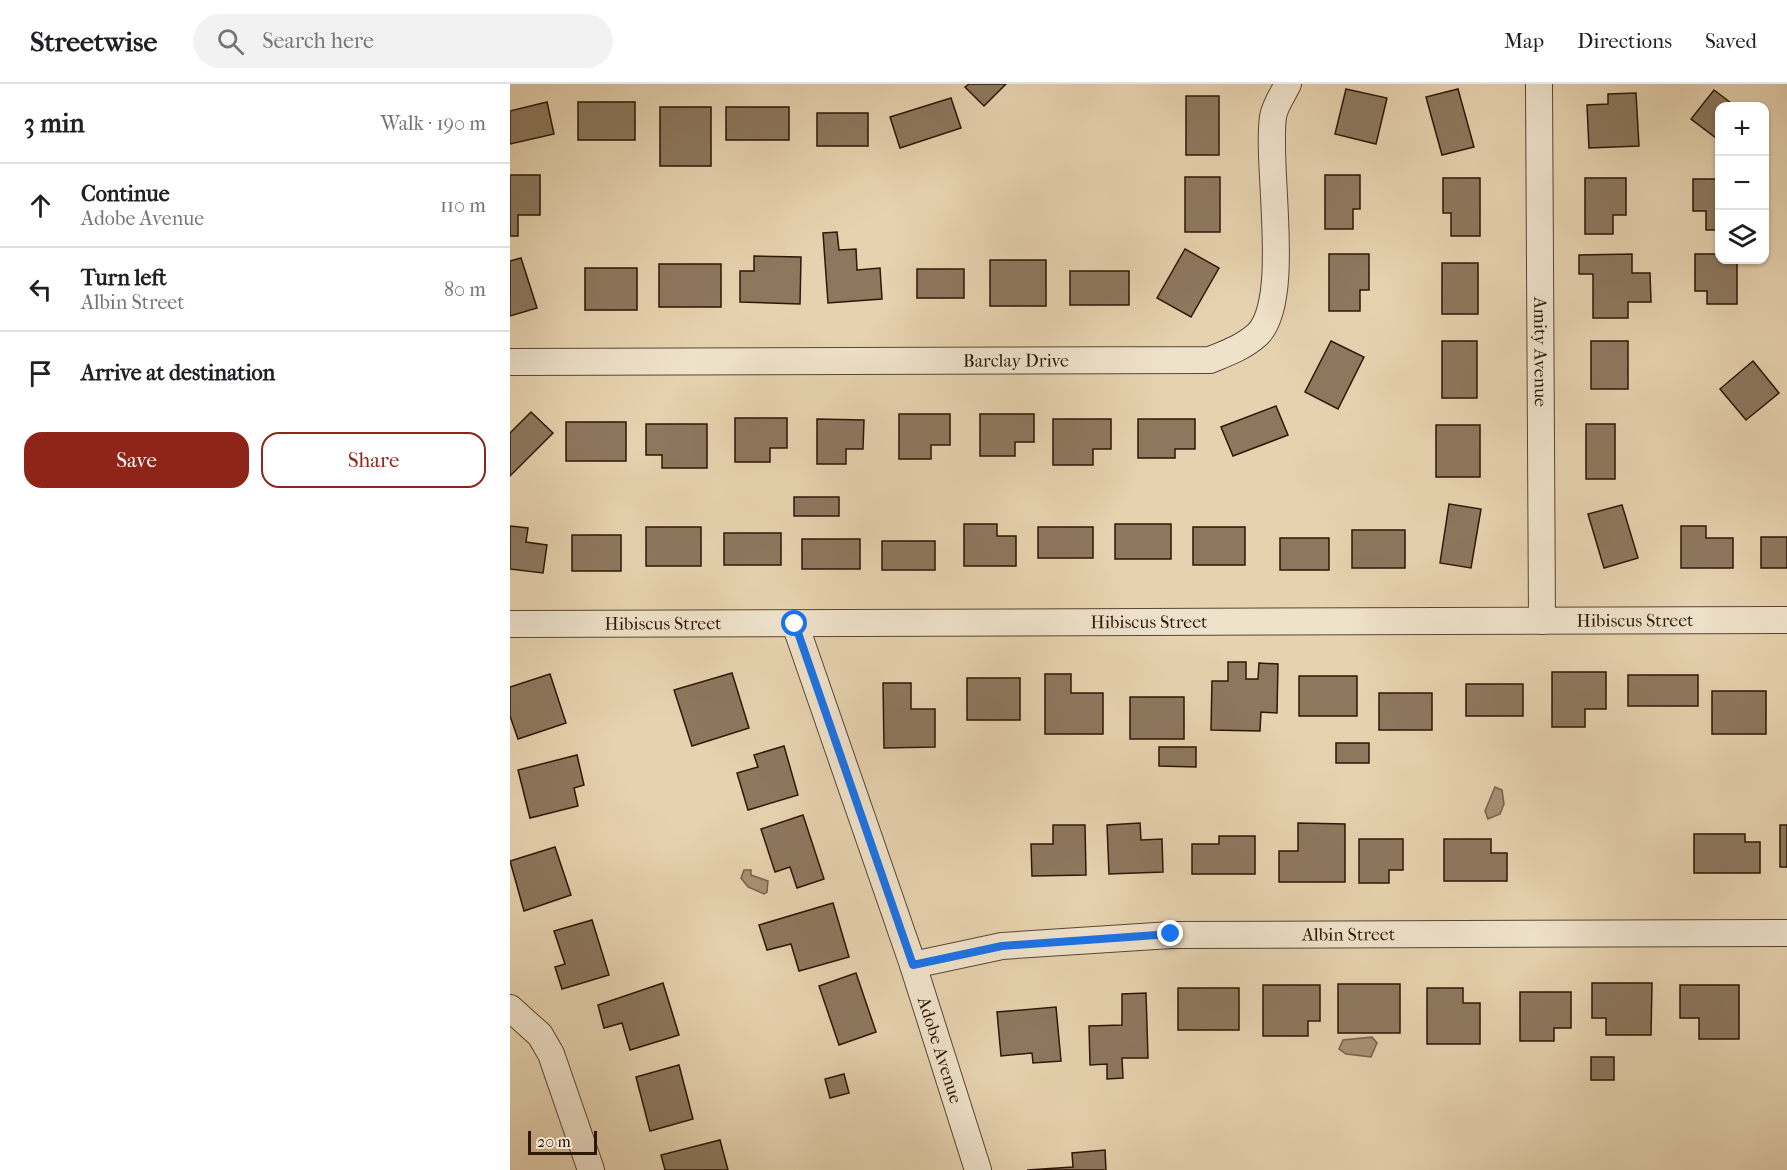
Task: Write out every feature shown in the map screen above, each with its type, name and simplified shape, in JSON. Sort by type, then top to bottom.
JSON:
[{"type":"street","name":"Barclay Drive","points":[[510,362],[1210,360],[1241,348],[1260,332],[1270,308],[1275,275],[1273,116],[1288,84]]},
{"type":"street","name":"Amity Avenue","points":[[1539,84],[1542,621]]},
{"type":"street","name":"Hibiscus Street","points":[[510,624],[1787,620]]},
{"type":"street","name":"Adobe Avenue","points":[[795,624],[913,965],[978,1170]]},
{"type":"street","name":"Albin Street","points":[[913,965],[1002,946],[1171,934],[1787,933]]},
{"type":"street","points":[[510,1008],[540,1035],[551,1054],[591,1170]]},
{"type":"shaded area","points":[[1495,787],[1502,790],[1504,804],[1500,814],[1488,819],[1485,811]]},
{"type":"shaded area","points":[[744,870],[751,870],[751,875],[768,881],[767,892],[764,894],[748,887],[741,878]]},
{"type":"shaded area","points":[[1372,1037],[1377,1043],[1371,1057],[1346,1054],[1339,1049],[1343,1040]]},
{"type":"building","points":[[969,84],[1006,84],[984,106],[965,87]]},
{"type":"building","points":[[1346,89],[1387,98],[1376,144],[1335,134]]},
{"type":"building","points":[[1458,89],[1474,147],[1442,155],[1426,97]]},
{"type":"building","points":[[1714,90],[1730,102],[1715,102],[1715,137],[1691,119]]},
{"type":"building","points":[[1636,93],[1639,146],[1589,148],[1587,105],[1608,104],[1608,94]]},
{"type":"building","points":[[1186,96],[1219,96],[1219,155],[1186,155]]},
{"type":"building","points":[[951,98],[961,128],[900,148],[890,117]]},
{"type":"building","points":[[547,102],[554,134],[510,144],[510,111]]},
{"type":"building","points":[[578,102],[635,102],[635,140],[578,140]]},
{"type":"building","points":[[660,107],[711,107],[711,166],[660,166]]},
{"type":"building","points":[[726,107],[789,107],[789,140],[726,140]]},
{"type":"building","points":[[817,113],[868,113],[868,146],[817,146]]},
{"type":"building","points":[[510,175],[540,175],[540,215],[518,215],[518,236],[510,236]]},
{"type":"building","points":[[1325,175],[1360,175],[1360,209],[1353,209],[1353,229],[1325,229]]},
{"type":"building","points":[[1185,177],[1220,177],[1220,232],[1185,232]]},
{"type":"building","points":[[1443,178],[1480,178],[1480,236],[1451,236],[1451,213],[1443,213]]},
{"type":"building","points":[[1585,178],[1626,178],[1626,215],[1613,215],[1613,234],[1585,234]]},
{"type":"building","points":[[1693,179],[1715,179],[1715,230],[1706,230],[1706,211],[1693,211]]},
{"type":"building","points":[[837,232],[839,250],[856,249],[857,270],[880,268],[882,299],[828,303],[823,233]]},
{"type":"building","points":[[1185,249],[1219,268],[1191,317],[1157,298]]},
{"type":"building","points":[[1329,254],[1369,254],[1369,290],[1360,290],[1360,311],[1329,311]]},
{"type":"building","points":[[1632,254],[1632,273],[1650,273],[1651,302],[1628,302],[1628,318],[1593,318],[1593,274],[1579,274],[1579,255]]},
{"type":"building","points":[[1695,254],[1715,254],[1715,264],[1737,264],[1737,304],[1707,304],[1707,291],[1695,291]]},
{"type":"building","points":[[754,256],[801,257],[800,304],[740,302],[740,271],[754,271]]},
{"type":"building","points":[[521,258],[537,308],[510,316],[510,261]]},
{"type":"building","points":[[990,260],[1046,260],[1046,306],[990,306]]},
{"type":"building","points":[[1442,263],[1478,263],[1478,314],[1442,314]]},
{"type":"building","points":[[659,264],[721,264],[721,307],[659,307]]},
{"type":"building","points":[[585,268],[637,268],[637,310],[585,310]]},
{"type":"building","points":[[917,269],[964,269],[964,298],[917,298]]},
{"type":"building","points":[[1070,271],[1129,271],[1129,305],[1070,305]]},
{"type":"building","points":[[1331,341],[1364,357],[1338,409],[1305,392]]},
{"type":"building","points":[[1442,341],[1477,341],[1477,398],[1442,398]]},
{"type":"building","points":[[1591,341],[1628,341],[1628,389],[1591,389]]},
{"type":"building","points":[[1753,361],[1779,393],[1746,420],[1720,389]]},
{"type":"building","points":[[1276,406],[1288,435],[1233,456],[1221,427]]},
{"type":"building","points":[[531,412],[553,433],[510,476],[510,433]]},
{"type":"building","points":[[899,414],[950,414],[950,445],[931,445],[931,459],[899,459]]},
{"type":"building","points":[[980,414],[1034,414],[1034,442],[1015,442],[1015,456],[980,456]]},
{"type":"building","points":[[735,418],[787,418],[787,448],[770,448],[770,462],[735,462]]},
{"type":"building","points":[[817,419],[864,420],[863,449],[846,449],[846,464],[817,464]]},
{"type":"building","points":[[1053,419],[1111,419],[1111,449],[1093,449],[1093,465],[1053,465]]},
{"type":"building","points":[[1138,419],[1195,419],[1195,449],[1175,449],[1175,458],[1138,458]]},
{"type":"building","points":[[566,422],[626,422],[626,461],[566,461]]},
{"type":"building","points":[[646,424],[707,424],[707,468],[662,468],[662,455],[646,455]]},
{"type":"building","points":[[1586,424],[1615,424],[1615,479],[1586,479]]},
{"type":"building","points":[[1436,425],[1480,425],[1480,477],[1436,477]]},
{"type":"building","points":[[794,497],[839,497],[839,516],[794,516]]},
{"type":"building","points":[[1449,504],[1481,509],[1471,568],[1440,563]]},
{"type":"building","points":[[1622,505],[1638,558],[1604,568],[1588,514]]},
{"type":"building","points":[[964,524],[997,524],[997,536],[1016,536],[1016,566],[964,566]]},
{"type":"building","points":[[1115,524],[1171,524],[1171,559],[1115,559]]},
{"type":"building","points":[[510,526],[528,528],[526,542],[547,545],[543,573],[510,569]]},
{"type":"building","points":[[1681,526],[1706,526],[1706,538],[1733,538],[1733,568],[1681,568]]},
{"type":"building","points":[[646,527],[701,527],[701,566],[646,566]]},
{"type":"building","points":[[1038,527],[1093,527],[1093,558],[1038,558]]},
{"type":"building","points":[[1193,527],[1245,527],[1245,565],[1193,565]]},
{"type":"building","points":[[1352,530],[1405,530],[1405,568],[1352,568]]},
{"type":"building","points":[[724,533],[781,533],[781,565],[724,565]]},
{"type":"building","points":[[572,535],[621,535],[621,571],[572,571]]},
{"type":"building","points":[[1761,537],[1787,537],[1787,568],[1761,568]]},
{"type":"building","points":[[1280,538],[1329,538],[1329,570],[1280,570]]},
{"type":"building","points":[[802,539],[860,539],[860,569],[802,569]]},
{"type":"building","points":[[882,541],[935,541],[935,570],[882,570]]},
{"type":"building","points":[[1228,662],[1246,662],[1246,679],[1258,679],[1259,663],[1278,664],[1277,713],[1261,712],[1260,731],[1211,730],[1212,681],[1228,681]]},
{"type":"building","points":[[1552,672],[1606,672],[1606,709],[1585,709],[1585,727],[1552,727]]},
{"type":"building","points":[[732,673],[749,728],[692,746],[674,690]]},
{"type":"building","points":[[550,674],[566,723],[518,739],[510,716],[510,687]]},
{"type":"building","points":[[1045,674],[1071,674],[1071,693],[1103,693],[1103,734],[1045,734]]},
{"type":"building","points":[[1628,675],[1698,675],[1698,706],[1628,706]]},
{"type":"building","points":[[1299,676],[1357,676],[1357,716],[1299,716]]},
{"type":"building","points":[[967,678],[1020,678],[1020,720],[967,720]]},
{"type":"building","points":[[883,683],[911,683],[911,709],[935,709],[935,747],[884,748]]},
{"type":"building","points":[[1466,684],[1523,684],[1523,716],[1466,716]]},
{"type":"building","points":[[1712,691],[1766,691],[1766,734],[1712,734]]},
{"type":"building","points":[[1379,693],[1432,693],[1432,730],[1379,730]]},
{"type":"building","points":[[1130,697],[1184,697],[1184,739],[1130,739]]},
{"type":"building","points":[[1336,743],[1369,743],[1369,763],[1336,763]]},
{"type":"building","points":[[784,746],[798,795],[748,810],[737,773],[758,767],[754,755]]},
{"type":"building","points":[[1159,747],[1196,747],[1196,767],[1159,766]]},
{"type":"building","points":[[577,755],[584,785],[574,788],[578,806],[530,818],[518,770]]},
{"type":"building","points":[[803,815],[824,879],[797,888],[790,867],[775,872],[761,829]]},
{"type":"building","points":[[1140,823],[1141,840],[1162,839],[1163,872],[1109,874],[1107,825]]},
{"type":"building","points":[[1298,823],[1345,824],[1345,882],[1279,882],[1279,851],[1298,851]]},
{"type":"building","points":[[1053,825],[1085,825],[1086,875],[1032,876],[1031,844],[1053,844]]},
{"type":"building","points":[[1780,825],[1787,825],[1787,867],[1780,867]]},
{"type":"building","points":[[1694,834],[1745,834],[1745,842],[1760,842],[1760,873],[1694,873]]},
{"type":"building","points":[[1219,836],[1255,836],[1255,874],[1192,874],[1192,844],[1219,844]]},
{"type":"building","points":[[1359,839],[1403,839],[1403,870],[1389,870],[1389,883],[1359,883]]},
{"type":"building","points":[[1444,839],[1491,839],[1491,853],[1507,853],[1507,881],[1444,881]]},
{"type":"building","points":[[555,847],[571,895],[524,911],[510,861]]},
{"type":"building","points":[[833,903],[849,957],[799,971],[791,944],[767,950],[759,925]]},
{"type":"building","points":[[592,920],[609,975],[562,989],[555,967],[565,964],[554,931]]},
{"type":"building","points":[[856,973],[876,1032],[839,1045],[819,986]]},
{"type":"building","points":[[663,983],[679,1035],[630,1050],[622,1023],[604,1028],[598,1005]]},
{"type":"building","points":[[1592,983],[1652,983],[1651,1035],[1606,1035],[1606,1018],[1592,1018]]},
{"type":"building","points":[[1338,984],[1400,984],[1400,1033],[1338,1033]]},
{"type":"building","points":[[1263,985],[1320,985],[1320,1021],[1308,1021],[1308,1036],[1263,1036]]},
{"type":"building","points":[[1680,985],[1739,985],[1739,1039],[1699,1039],[1699,1018],[1680,1018]]},
{"type":"building","points":[[1178,988],[1239,988],[1239,1030],[1178,1030]]},
{"type":"building","points":[[1427,988],[1463,988],[1463,1003],[1480,1003],[1480,1044],[1427,1044]]},
{"type":"building","points":[[1520,992],[1571,992],[1571,1028],[1554,1028],[1554,1041],[1520,1041]]},
{"type":"building","points":[[1146,993],[1148,1058],[1122,1058],[1123,1078],[1107,1079],[1107,1064],[1090,1065],[1089,1026],[1122,1025],[1122,994]]},
{"type":"building","points":[[1056,1007],[1061,1061],[1033,1063],[1032,1053],[1001,1056],[997,1012]]},
{"type":"building","points":[[1591,1057],[1614,1057],[1614,1080],[1591,1080]]},
{"type":"building","points":[[679,1065],[693,1119],[650,1131],[636,1077]]},
{"type":"building","points":[[844,1074],[849,1093],[830,1098],[825,1079]]},
{"type":"building","points":[[720,1140],[728,1170],[665,1170],[661,1155]]},
{"type":"building","points":[[1105,1150],[1106,1170],[1027,1170],[1073,1167],[1072,1153]]},
{"type":"route","points":[[795,624],[913,965],[1002,946],[1171,934]]}]
